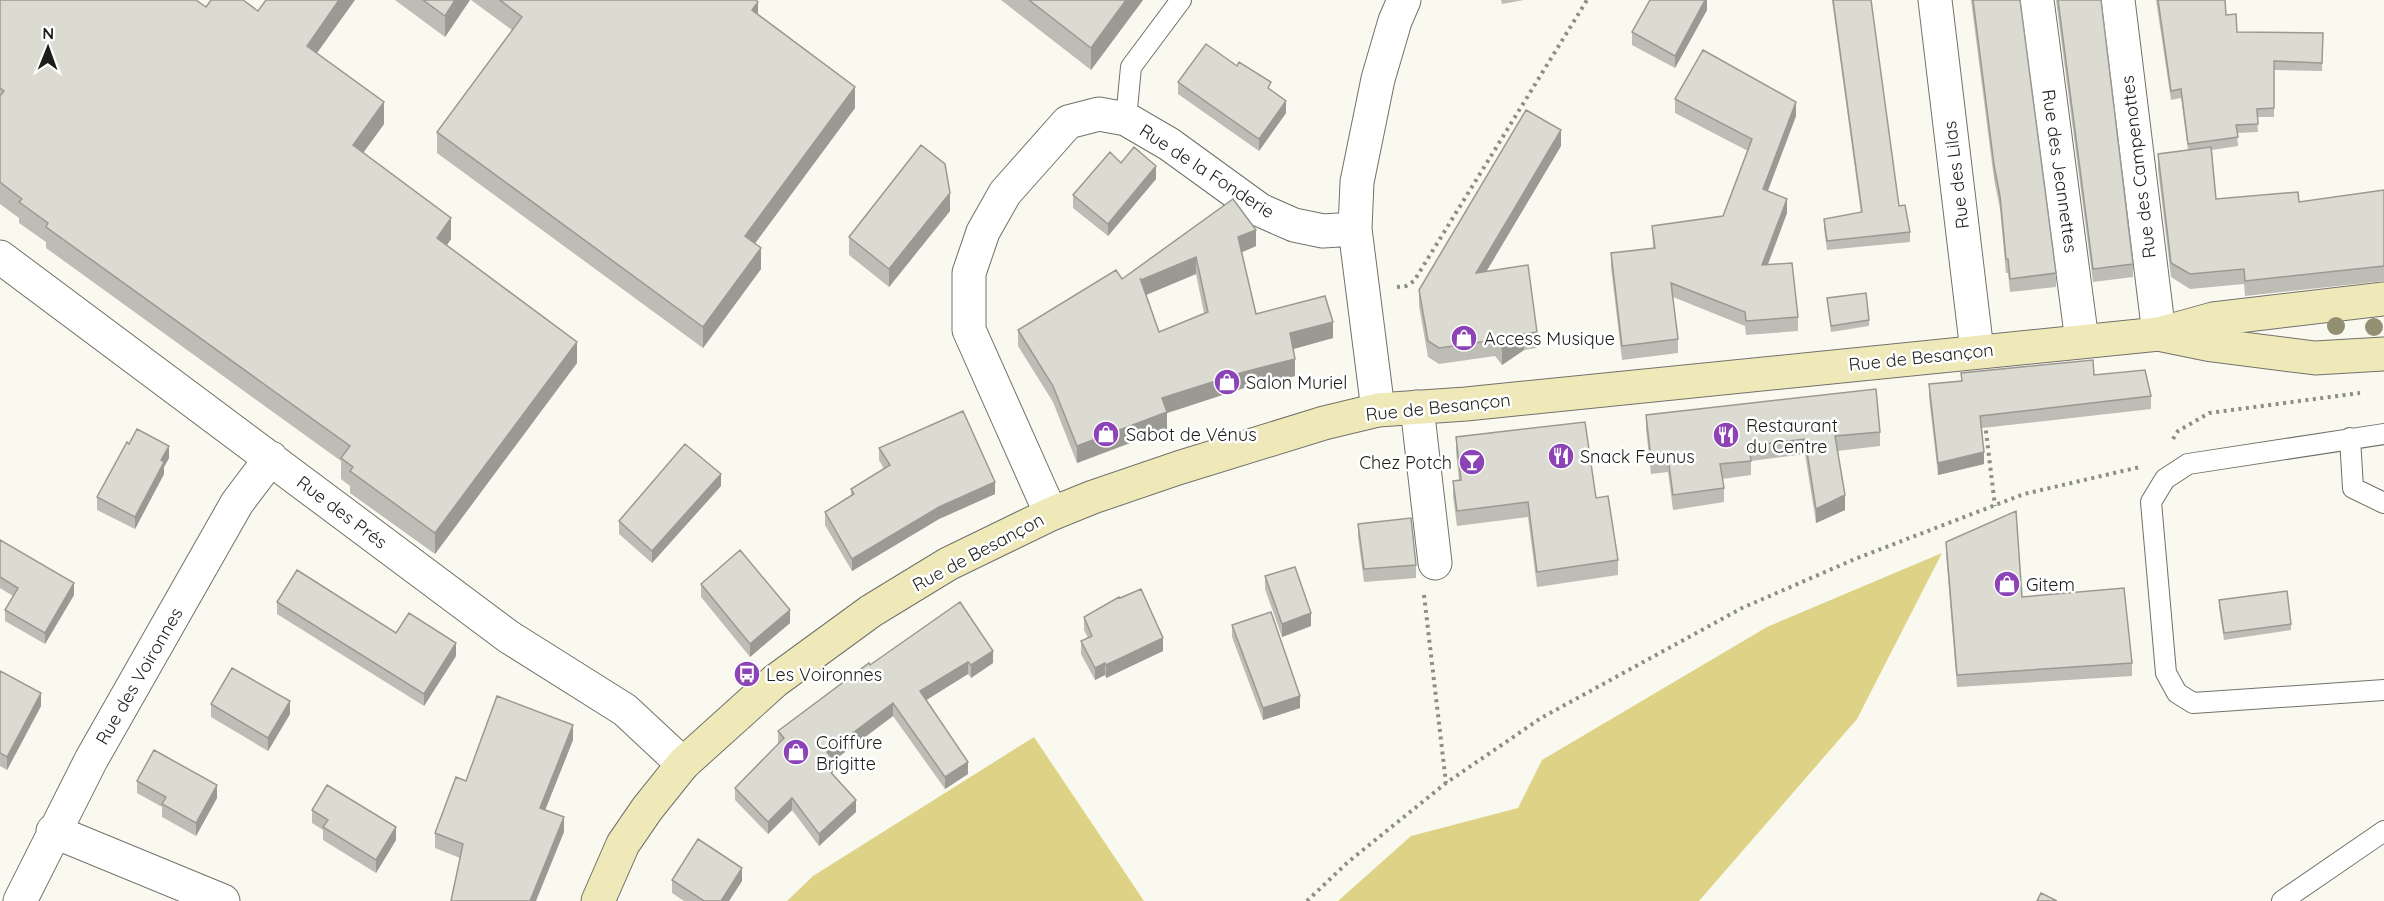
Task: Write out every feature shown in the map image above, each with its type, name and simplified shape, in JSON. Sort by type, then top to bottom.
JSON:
[{"type":"main road","name":"Rue de Besançon","points":[[598,901],[623,844],[647,809],[684,764],[775,681],[871,611],[948,564],[1093,496],[1324,423],[1378,410],[1466,404],[2159,334],[2214,319],[2384,299]]},
{"type":"main road","name":"Rue de Besançon","points":[[2159,334],[2212,345],[2315,358],[2384,354]]},
{"type":"street","points":[[1378,410],[1355,230],[1358,182],[1365,135],[1384,58],[1404,0]]},
{"type":"street","name":"Rue des Lilas","points":[[1935,0],[1977,351]]},
{"type":"street","name":"Rue des Jeannettes","points":[[2037,0],[2082,341]]},
{"type":"street","name":"Rue des Campenottes","points":[[2118,0],[2159,334]]},
{"type":"street","name":"Rue de la Fonderie","points":[[1051,514],[969,330],[969,273],[983,232],[1005,193],[1068,122],[1099,114],[1126,119],[1169,144],[1260,210],[1294,225],[1323,231],[1355,230]]},
{"type":"street","name":"Rue des Prés","points":[[0,257],[509,637],[625,710],[684,764]]},
{"type":"street","points":[[1417,407],[1435,563]]},
{"type":"street","name":"Rue des Voironnes","points":[[20,901],[53,831],[91,760],[237,502],[271,458]]},
{"type":"street","points":[[53,831],[223,901]]},
{"type":"lane","points":[[1126,119],[1131,67],[1181,0]]},
{"type":"lane","points":[[2384,434],[2188,464],[2165,479],[2151,502],[2166,673],[2177,693],[2193,703],[2384,690]]},
{"type":"lane","points":[[2350,438],[2353,488],[2384,503]]},
{"type":"lane","points":[[2282,901],[2384,831]]},
{"type":"path","points":[[1364,291],[1406,286],[1414,281],[1587,0]]},
{"type":"path","points":[[2167,447],[2178,431],[2209,413],[2362,393]]},
{"type":"path","points":[[1985,422],[1995,506]]},
{"type":"path","points":[[1307,901],[1348,862],[1446,783],[1541,718],[1742,608],[1855,559],[2024,494],[2145,466]]},
{"type":"path","points":[[1435,563],[1424,595],[1446,783]]},
{"type":"shaded area","points":[[1942,553],[1857,719],[1699,901],[1338,901],[1411,836],[1518,808],[1542,760],[1767,627]]},
{"type":"shaded area","points":[[1034,737],[1144,901],[787,901],[813,876]]},
{"type":"building","points":[[0,0],[196,0],[206,7],[211,0],[243,0],[258,11],[266,0],[339,0],[307,46],[384,102],[353,145],[451,218],[437,238],[577,342],[435,533],[350,471],[353,467],[341,458],[350,446],[46,227],[48,223],[19,202],[22,199],[0,182],[0,96],[4,91],[0,88]]},
{"type":"building","points":[[423,0],[455,0],[445,16]]},
{"type":"building","points":[[500,0],[756,0],[758,2],[752,10],[855,87],[745,236],[761,248],[703,327],[437,132],[522,17]]},
{"type":"building","points":[[1029,0],[1126,0],[1091,48]]},
{"type":"building","points":[[1650,0],[1705,0],[1675,56],[1632,32]]},
{"type":"building","points":[[1833,0],[1871,0],[1899,206],[1905,205],[1910,232],[1827,241],[1824,219],[1862,212]]},
{"type":"building","points":[[1973,0],[2020,0],[2056,273],[2010,279]]},
{"type":"building","points":[[2058,0],[2101,0],[2133,264],[2093,269]]},
{"type":"building","points":[[2158,0],[2225,0],[2226,15],[2236,14],[2237,32],[2323,33],[2322,63],[2274,61],[2274,108],[2257,109],[2258,124],[2236,125],[2238,137],[2188,144],[2181,89],[2171,91]]},
{"type":"building","points":[[1206,44],[1237,66],[1239,62],[1271,82],[1268,88],[1286,101],[1259,139],[1178,82]]},
{"type":"building","points":[[1703,50],[1796,102],[1763,189],[1787,199],[1762,265],[1792,263],[1798,317],[1746,321],[1745,312],[1671,283],[1678,339],[1622,346],[1611,253],[1655,248],[1652,226],[1723,216],[1752,139],[1675,99]]},
{"type":"building","points":[[1526,110],[1561,130],[1476,273],[1528,265],[1537,332],[1524,334],[1502,348],[1495,340],[1439,348],[1428,341],[1419,290]]},
{"type":"building","points":[[921,145],[945,164],[950,193],[889,269],[849,237]]},
{"type":"building","points":[[1134,147],[1156,166],[1108,224],[1073,195],[1110,152],[1121,163]]},
{"type":"building","points":[[2211,147],[2216,199],[2298,192],[2299,202],[2384,190],[2384,266],[2245,281],[2244,269],[2190,274],[2171,263],[2158,154]]},
{"type":"building","points":[[1233,199],[1256,230],[1238,237],[1256,314],[1325,296],[1333,322],[1290,333],[1295,359],[1244,372],[1162,398],[1167,412],[1077,446],[1053,386],[1018,330],[1116,270],[1122,279]],"holes":[[[1196,257],[1208,312],[1159,332],[1140,278],[1141,280]]]},
{"type":"building","points":[[1866,293],[1869,320],[1831,326],[1827,298]]},
{"type":"building","points":[[2093,360],[2094,375],[2145,370],[2151,396],[1980,416],[1984,452],[1938,463],[1929,384],[1962,381],[1961,373]]},
{"type":"building","points":[[1876,389],[1880,432],[1835,436],[1845,495],[1816,509],[1805,439],[1749,446],[1751,461],[1720,464],[1724,488],[1673,495],[1668,457],[1651,459],[1646,415]]},
{"type":"building","points":[[963,411],[995,482],[939,507],[852,559],[825,512],[854,494],[851,489],[890,465],[879,448]]},
{"type":"building","points":[[1585,422],[1596,498],[1608,496],[1618,560],[1537,572],[1528,502],[1457,511],[1453,481],[1461,480],[1456,437]]},
{"type":"building","points":[[137,429],[169,446],[161,460],[164,462],[135,517],[97,497],[127,442],[129,444]]},
{"type":"building","points":[[685,444],[721,474],[652,551],[619,521]]},
{"type":"building","points":[[2016,511],[2022,597],[2124,588],[2132,663],[1957,675],[1946,542]]},
{"type":"building","points":[[1411,518],[1416,565],[1364,569],[1358,524]]},
{"type":"building","points":[[0,540],[74,583],[45,633],[5,610],[18,588],[0,577]]},
{"type":"building","points":[[740,550],[790,610],[750,644],[701,584]]},
{"type":"building","points":[[1295,567],[1311,613],[1282,624],[1265,576]]},
{"type":"building","points":[[297,570],[396,633],[409,613],[456,643],[424,694],[277,602]]},
{"type":"building","points":[[1141,589],[1163,638],[1095,668],[1081,641],[1092,636],[1084,617],[1119,597]]},
{"type":"building","points":[[2287,591],[2291,624],[2224,633],[2219,600]]},
{"type":"building","points":[[960,602],[993,651],[971,665],[968,662],[920,691],[968,762],[945,777],[893,703],[827,752],[833,759],[825,766],[856,800],[819,834],[792,798],[768,822],[735,788],[784,738],[778,731],[869,663],[870,665]]},
{"type":"building","points":[[1271,612],[1300,696],[1263,708],[1232,625]]},
{"type":"building","points":[[232,668],[290,701],[268,738],[211,704]]},
{"type":"building","points":[[0,671],[41,693],[7,757],[0,753]]},
{"type":"building","points":[[497,696],[573,725],[540,808],[564,817],[530,901],[451,901],[463,844],[435,833],[456,777],[466,781]]},
{"type":"building","points":[[154,750],[217,785],[196,823],[162,804],[166,797],[137,781]]},
{"type":"building","points":[[327,785],[396,827],[376,860],[323,827],[328,820],[312,810]]},
{"type":"building","points":[[698,839],[742,868],[721,901],[704,901],[672,880]]},
{"type":"building","points":[[2041,893],[2057,901],[2037,901]]},
{"type":"place","name":"Access Musique","points":[[1464,338]]},
{"type":"place","name":"Salon Muriel","points":[[1227,382]]},
{"type":"place","name":"Sabot de Vénus","points":[[1106,434]]},
{"type":"place","name":"Restaurant du Centre","points":[[1726,435]]},
{"type":"place","name":"Snack Feunus","points":[[1561,456]]},
{"type":"place","name":"Chez Potch","points":[[1472,462]]},
{"type":"place","name":"Gitem","points":[[2007,584]]},
{"type":"place","name":"Les Voironnes","points":[[747,674]]},
{"type":"place","name":"Coiffure Brigitte","points":[[796,752]]}]
